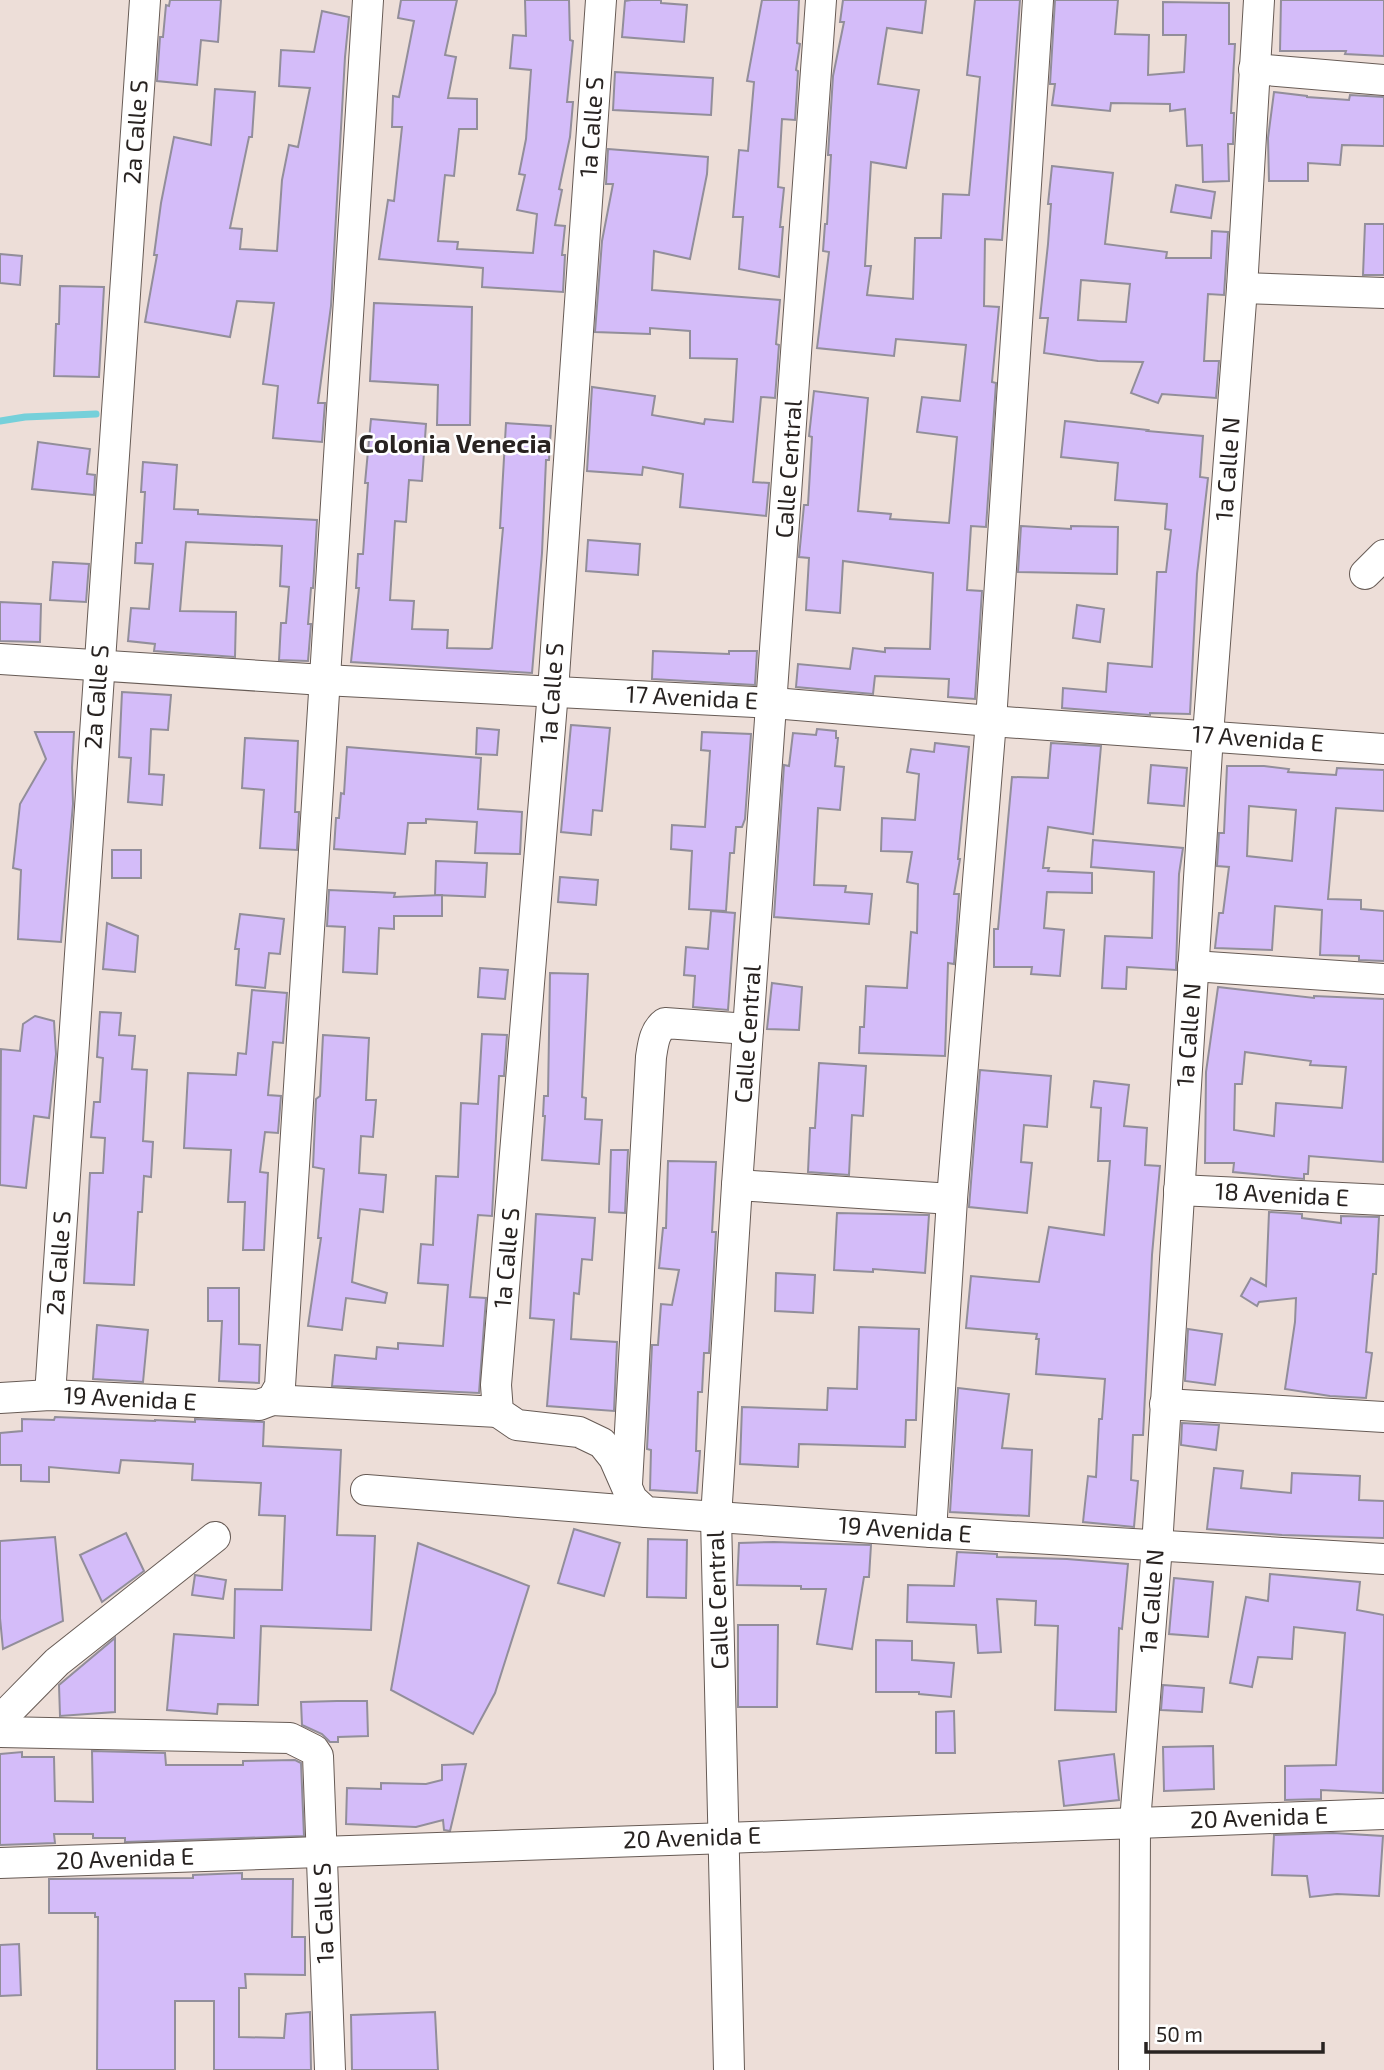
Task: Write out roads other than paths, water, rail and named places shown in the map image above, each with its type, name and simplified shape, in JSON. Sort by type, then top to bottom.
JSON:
[{"type":"street","name":"2a Calle S","points":[[50,1395],[145,0]]},
{"type":"street","points":[[266,1402],[280,1386],[368,0]]},
{"type":"street","name":"1a Calle S","points":[[497,1398],[553,691],[601,0]]},
{"type":"street","name":"Calle Central","points":[[729,2070],[716,1518],[821,0]]},
{"type":"street","points":[[931,1532],[952,1199],[992,721],[1038,0]]},
{"type":"street","name":"1a Calle N","points":[[1134,2070],[1135,1822],[1157,1546],[1208,735],[1242,288],[1259,0]]},
{"type":"street","points":[[1254,69],[1384,80]]},
{"type":"street","points":[[1242,288],[1384,293]]},
{"type":"street","name":"17 Avenida E","points":[[0,659],[324,680],[773,702],[992,721],[1384,749]]},
{"type":"street","points":[[1193,966],[1384,979]]},
{"type":"street","points":[[627,1487],[653,1043],[657,1028],[665,1023],[748,1028]]},
{"type":"street","points":[[737,1185],[952,1199]]},
{"type":"street","name":"18 Avenida E","points":[[1179,1190],[1384,1200]]},
{"type":"street","name":"19 Avenida E","points":[[0,1398],[50,1395],[266,1402],[497,1398]]},
{"type":"street","points":[[497,1398],[516,1425],[579,1432],[603,1443],[614,1458],[632,1499],[646,1512]]},
{"type":"street","points":[[1165,1404],[1384,1417]]},
{"type":"street","name":"19 Avenida E","points":[[366,1490],[716,1518],[1384,1559]]},
{"type":"street","points":[[0,1720],[57,1662],[215,1537]]},
{"type":"street","name":"1a Calle S","points":[[0,1732],[290,1738],[314,1750],[318,1756],[330,2070]]},
{"type":"street","name":"20 Avenida E","points":[[0,1863],[322,1854],[1384,1814]]},
{"type":"waterway","points":[[0,421],[25,417],[96,414]]},
{"type":"district","name":"Colonia Venecia","points":[[455,444]]}]
